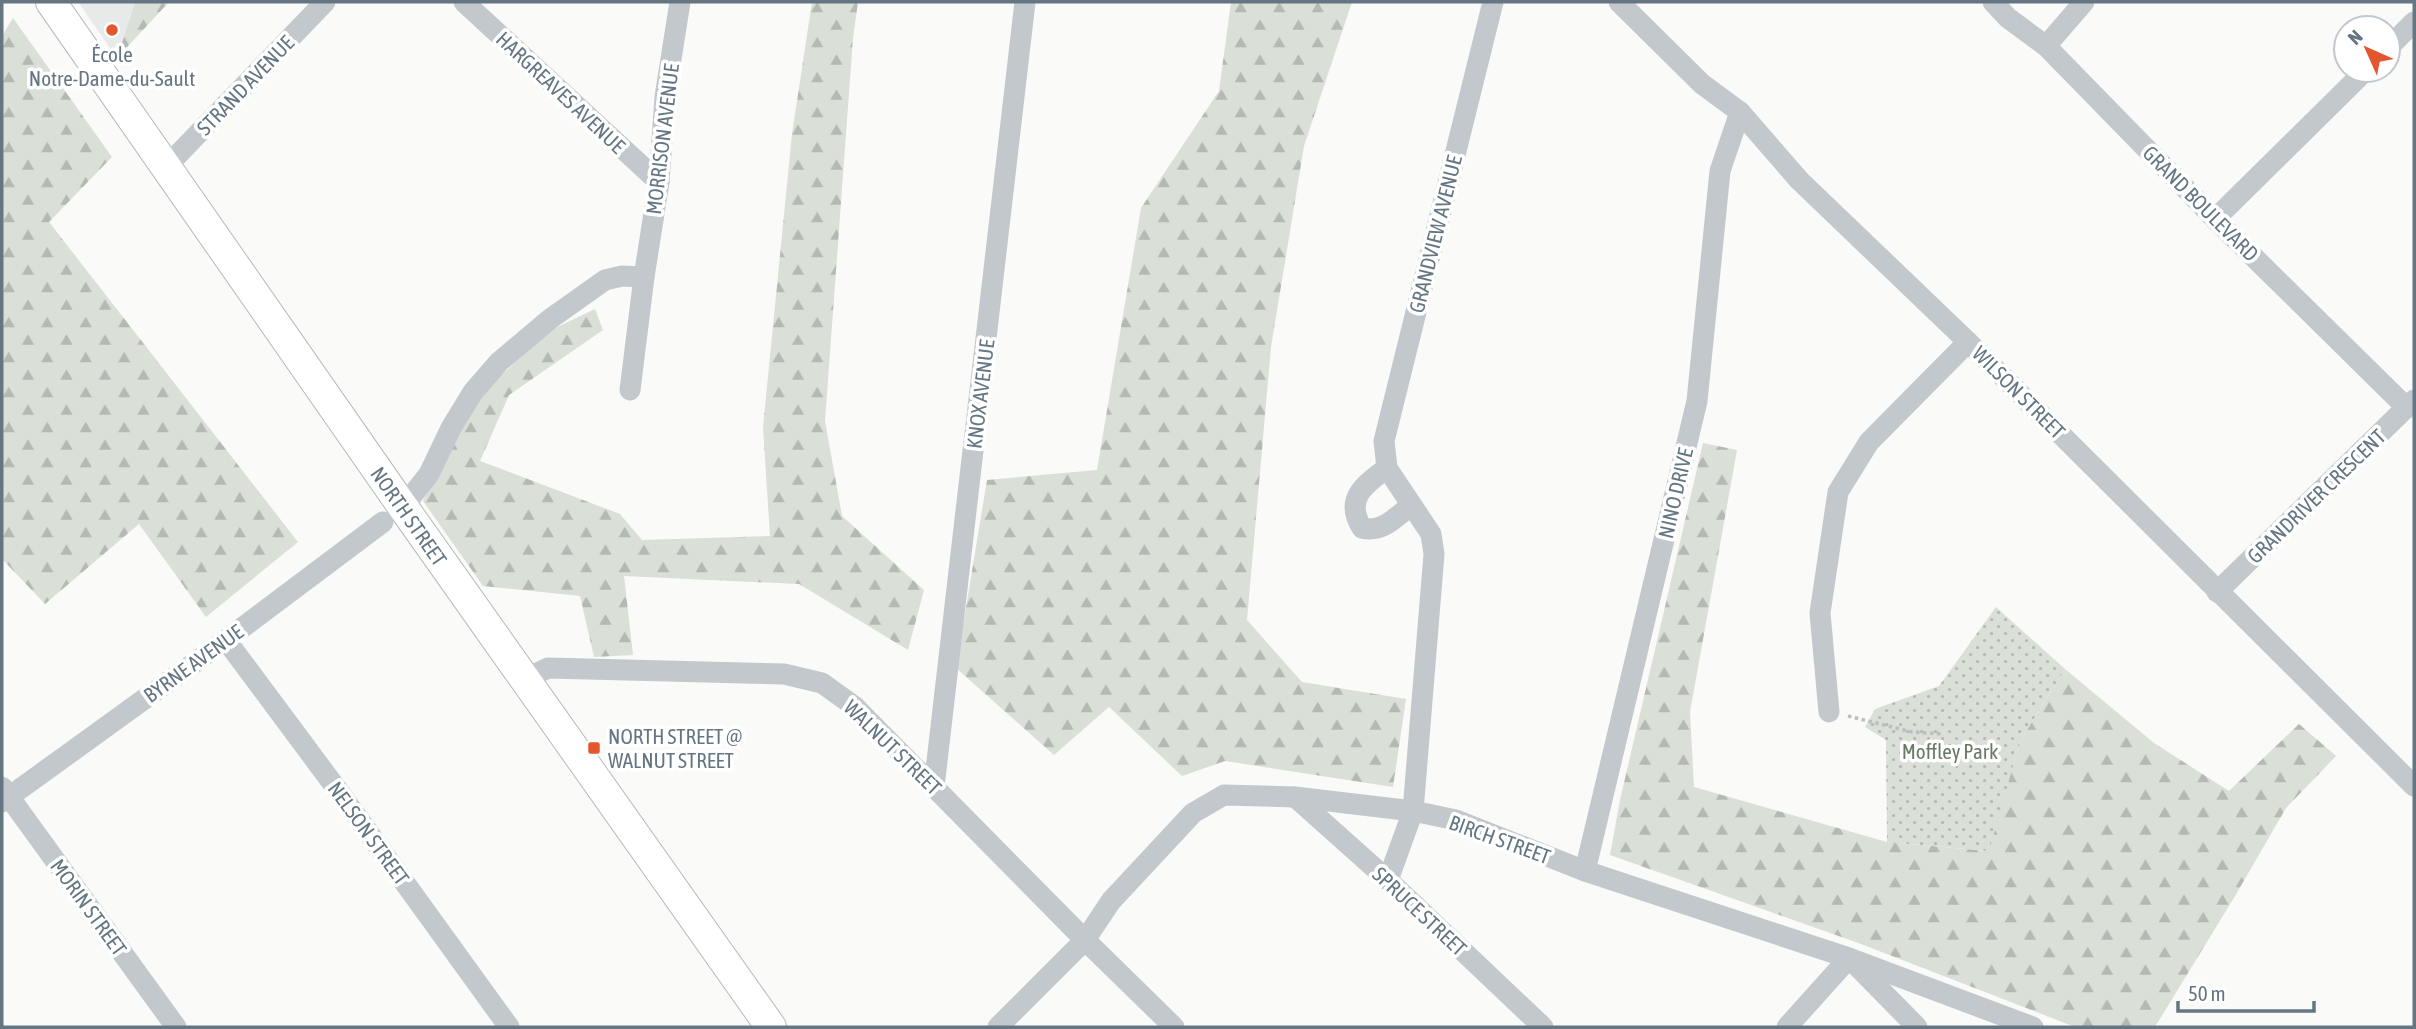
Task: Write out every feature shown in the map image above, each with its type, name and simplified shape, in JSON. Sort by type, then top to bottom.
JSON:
[{"type":"main road","name":"NORTH STREET","points":[[51,2],[165,168],[393,514],[524,679],[771,1027]]},
{"type":"street","name":"STRAND AVENUE","points":[[165,168],[325,2]]},
{"type":"street","name":"HARGREAVES AVENUE","points":[[464,2],[659,181]]},
{"type":"street","name":"MORRISON AVENUE","points":[[630,390],[659,181],[665,97],[680,2]]},
{"type":"street","name":"KNOX AVENUE","points":[[934,787],[1025,2]]},
{"type":"street","name":"GRANDVIEW AVENUE","points":[[1387,468],[1384,441],[1493,2]]},
{"type":"street","name":"WILSON STREET","points":[[1619,2],[1702,84],[1740,112],[1799,180],[1968,342],[2217,592],[2413,781]]},
{"type":"street","name":"GRAND BOULEVARD","points":[[1993,2],[2008,18],[2046,46],[2215,219],[2410,404]]},
{"type":"street","points":[[2046,46],[2084,2]]},
{"type":"street","points":[[2215,219],[2352,84]]},
{"type":"street","name":"NINO DRIVE","points":[[1585,871],[1697,401],[1720,171],[1740,112]]},
{"type":"street","points":[[393,514],[429,474],[472,392],[499,362],[550,319],[605,280],[622,276],[644,277]]},
{"type":"street","points":[[1829,712],[1820,613],[1838,492],[1869,442],[1968,342]]},
{"type":"street","name":"GRANDRIVER CRESCENT","points":[[2217,592],[2410,404]]},
{"type":"street","points":[[1388,880],[1413,811],[1434,554],[1431,534],[1387,468],[1369,481],[1356,497],[1355,516],[1362,528],[1371,530],[1381,529],[1411,505]]},
{"type":"street","name":"BYRNE AVENUE","points":[[4,795],[226,640],[393,514]]},
{"type":"street","name":"NELSON STREET","points":[[226,640],[509,1027]]},
{"type":"street","name":"WALNUT STREET","points":[[524,679],[548,668],[784,674],[822,683],[854,705],[1174,1027]]},
{"type":"street","name":"MORIN STREET","points":[[4,795],[176,1027]]},
{"type":"street","name":"BIRCH STREET","points":[[998,1027],[1085,940],[1111,901],[1193,813],[1224,795],[1295,797],[1413,811],[1456,820],[1585,871],[1849,958],[2032,1027]]},
{"type":"street","name":"SPRUCE STREET","points":[[1295,797],[1388,880],[1543,1027]]},
{"type":"street","points":[[1787,1027],[1849,958],[1917,1027]]},
{"type":"path","points":[[1829,712],[1912,732],[1944,734]]},
{"type":"shaded area","name":"École Notre-Dame-du-Sault","points":[[78,2],[135,2],[117,58]]},
{"type":"green space","points":[[135,2],[169,2],[117,58]]},
{"type":"green space","points":[[812,2],[858,2],[853,38],[825,421],[842,516],[924,590],[908,650],[799,584],[624,576],[633,655],[594,657],[580,596],[483,586],[423,501],[463,411],[549,331],[595,309],[603,330],[509,395],[480,461],[620,514],[642,540],[770,536],[763,427],[792,134]]},
{"type":"green space","points":[[1231,2],[1352,2],[1304,146],[1271,347],[1247,620],[1302,682],[1406,699],[1393,787],[1225,761],[1182,776],[1109,707],[1054,755],[956,668],[987,480],[1097,470],[1141,208],[1219,91]]},
{"type":"green space","points":[[13,18],[112,157],[49,222],[298,542],[206,617],[139,524],[45,604],[2,559],[2,36]]},
{"type":"green space","points":[[1703,443],[1737,450],[1690,712],[1694,787],[1887,842],[1988,851],[2018,748],[2065,669],[2154,743],[2229,791],[2299,724],[2336,756],[2286,808],[2155,1027],[2075,1027],[1861,944],[1610,855],[1620,800]]},
{"type":"green space","name":"Moffley Park","points":[[1996,607],[2065,669],[2018,748],[1989,851],[1887,842],[1886,740],[1865,727],[1875,709],[1939,686]]},
{"type":"place","name":"École Notre-Dame-du-Sault","points":[[112,30]]},
{"type":"place","name":"NORTH STREET @ WALNUT STREET","points":[[594,748]]}]
